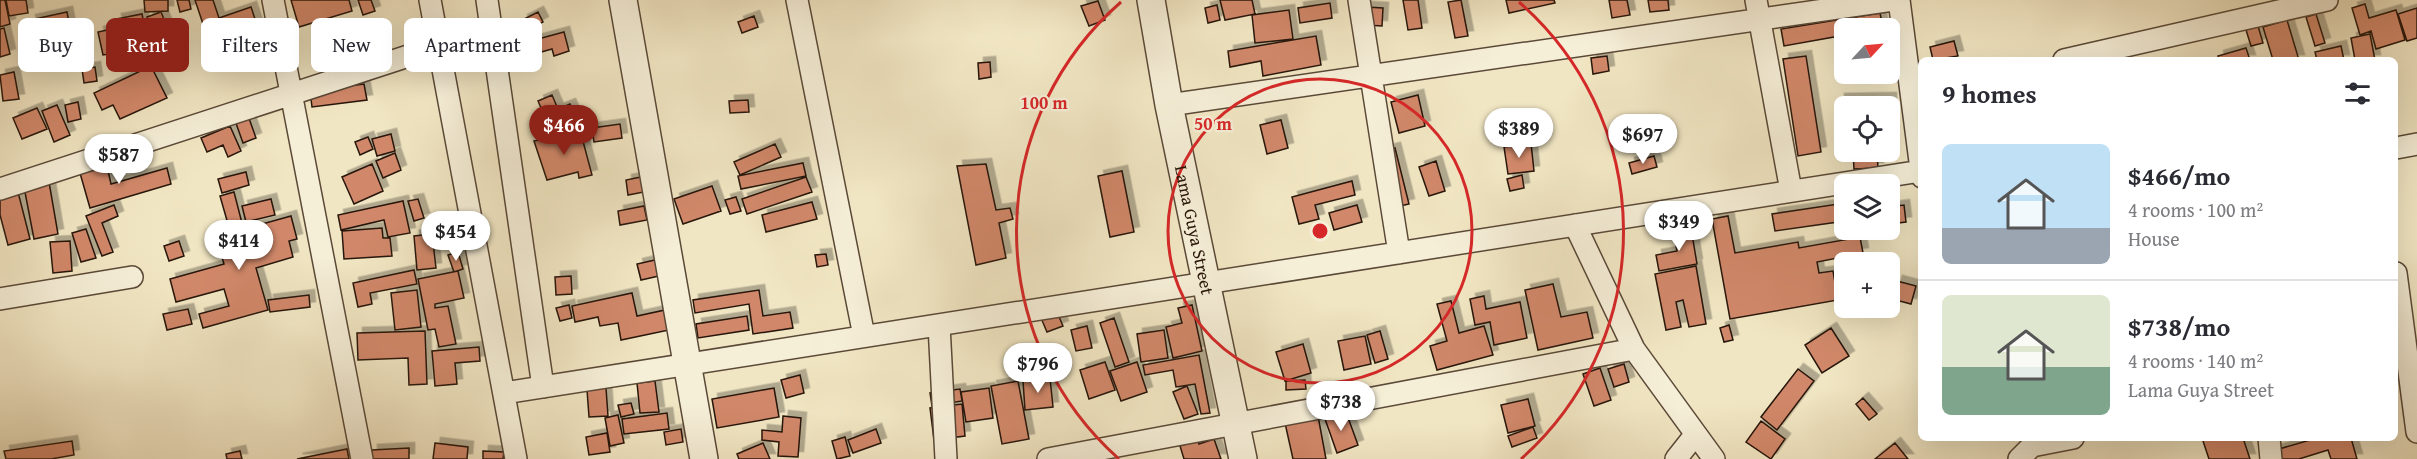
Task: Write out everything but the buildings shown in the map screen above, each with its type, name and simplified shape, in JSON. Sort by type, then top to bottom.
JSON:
[{"type":"street","points":[[273,0],[362,459]]},
{"type":"street","points":[[430,0],[434,18]]},
{"type":"street","points":[[487,0],[543,387]]},
{"type":"street","points":[[623,0],[704,459]]},
{"type":"street","points":[[797,0],[864,336]]},
{"type":"street","name":"Lama Guya Street","points":[[1151,0],[1169,105],[1243,459]]},
{"type":"street","points":[[1359,0],[1399,253]]},
{"type":"street","points":[[1169,105],[1370,77],[1758,10],[1893,0]]},
{"type":"street","points":[[1899,0],[1916,94],[1918,126]]},
{"type":"street","points":[[2077,57],[2327,0]]},
{"type":"street","points":[[1758,10],[1791,191]]},
{"type":"street","points":[[0,189],[404,57]]},
{"type":"street","points":[[444,72],[516,459]]},
{"type":"street","points":[[2398,148],[2417,144]]},
{"type":"street","points":[[504,393],[1791,191],[1918,174]]},
{"type":"street","points":[[1575,225],[1635,349],[1711,456]]},
{"type":"street","points":[[0,299],[132,277]]},
{"type":"street","points":[[2398,288],[2417,432]]},
{"type":"street","points":[[939,325],[946,459]]},
{"type":"street","points":[[1048,459],[1635,349]]},
{"type":"street","points":[[1676,459],[1695,435]]},
{"type":"street","points":[[2030,451],[2063,441]]},
{"type":"street","points":[[2269,441],[2271,459]]}]
